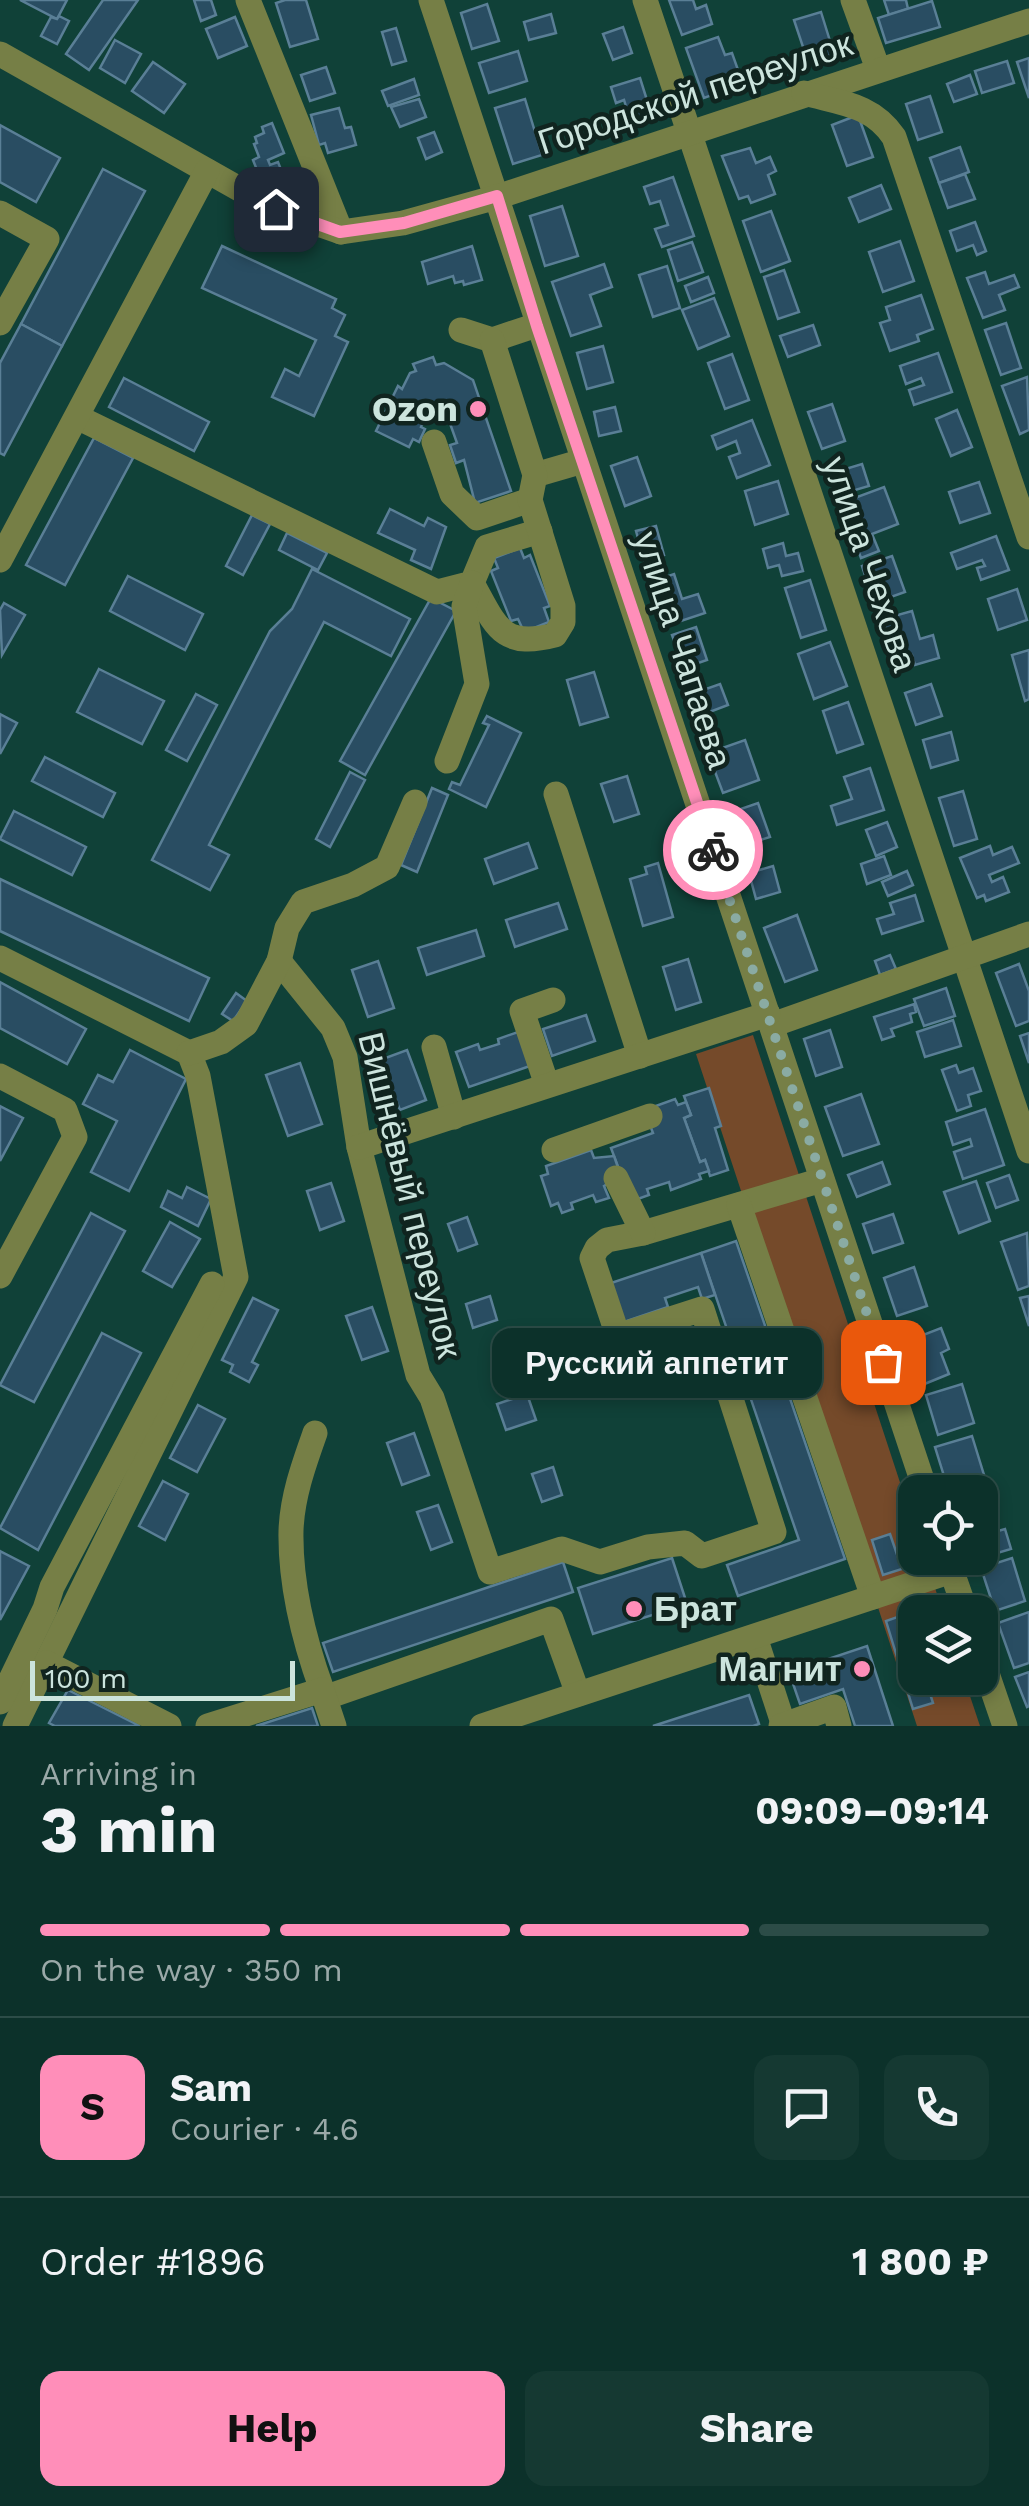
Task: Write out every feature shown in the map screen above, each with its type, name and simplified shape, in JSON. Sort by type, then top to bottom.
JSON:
[{"type":"street","points":[[248,0],[340,232]]},
{"type":"street","name":"улица Чапаева","points":[[431,0],[920,1475]]},
{"type":"street","name":"улица Чехова","points":[[645,0],[1029,1151]]},
{"type":"street","points":[[853,0],[878,69]]},
{"type":"street","name":"Городской переулок","points":[[340,232],[404,223],[497,196],[1029,20]]},
{"type":"street","points":[[0,54],[276,209],[340,232]]},
{"type":"street","points":[[804,93],[867,110],[882,118],[894,136],[1029,537]]},
{"type":"street","points":[[0,560],[207,171]]},
{"type":"street","points":[[0,213],[46,239],[0,323]]},
{"type":"street","points":[[461,330],[492,340],[537,326]]},
{"type":"street","points":[[472,582],[490,616],[509,636],[526,642],[555,635],[562,622],[563,606],[492,340]]},
{"type":"street","points":[[77,417],[436,592],[472,582]]},
{"type":"street","points":[[434,442],[452,494],[477,518],[583,461]]},
{"type":"street","points":[[447,762],[477,684],[464,606],[472,582],[488,548],[540,531]]},
{"type":"street","points":[[556,794],[640,1056]]},
{"type":"street","points":[[189,1054],[220,1042],[246,1024],[279,961],[287,928],[303,902],[353,885],[387,866],[414,802]]},
{"type":"street","points":[[359,1147],[640,1056],[770,1020],[1029,934]]},
{"type":"street","points":[[0,958],[189,1054],[198,1076],[236,1277],[15,1726]]},
{"type":"street","name":"Вишнёвый переулок","points":[[279,961],[333,1028],[345,1057],[359,1147],[418,1374],[432,1398],[490,1572],[562,1549],[600,1562],[648,1547],[684,1542],[702,1556],[774,1532],[702,1309],[618,1336],[592,1258],[608,1240],[643,1234]]},
{"type":"street","points":[[548,1086],[522,1011],[554,1000]]},
{"type":"street","points":[[434,1047],[454,1117]]},
{"type":"street","points":[[0,1076],[65,1110],[75,1137],[0,1276]]},
{"type":"street","points":[[609,1157],[650,1116]]},
{"type":"street","points":[[554,1150],[609,1157]]},
{"type":"street","points":[[609,1157],[643,1234],[822,1180]]},
{"type":"street","points":[[738,1205],[872,1597]]},
{"type":"street","points":[[0,1702],[45,1609],[52,1586],[212,1284]]},
{"type":"street","points":[[315,1433],[299,1478],[291,1530],[302,1633],[334,1726]]},
{"type":"street","points":[[482,1726],[872,1597],[923,1575]]},
{"type":"street","points":[[208,1726],[322,1694],[551,1619],[578,1694]]},
{"type":"street","points":[[754,1636],[783,1725],[834,1707],[840,1726]]},
{"type":"street","points":[[46,1663],[169,1726]]},
{"type":"street","points":[[995,1695],[1006,1726]]},
{"type":"shaded area","points":[[753,1035],[898,1476],[898,1575],[931,1575],[937,1595],[898,1595],[898,1668],[696,1054]]},
{"type":"shaded area","points":[[907,1695],[970,1695],[980,1726],[917,1726]]},
{"type":"building","points":[[20,0],[67,0],[57,19]]},
{"type":"building","points":[[103,0],[138,0],[89,70],[66,54]]},
{"type":"building","points":[[194,0],[211,0],[216,15],[201,21]]},
{"type":"building","points":[[306,0],[318,39],[290,47],[276,3]]},
{"type":"building","points":[[669,0],[693,0],[696,9],[706,5],[712,24],[682,35]]},
{"type":"building","points":[[884,0],[906,0],[908,9],[889,15]]},
{"type":"building","points":[[932,1],[940,27],[886,43],[878,18]]},
{"type":"building","points":[[487,4],[499,41],[472,49],[461,13]]},
{"type":"building","points":[[821,12],[834,54],[808,62],[794,20]]},
{"type":"building","points":[[551,14],[556,33],[529,40],[524,22]]},
{"type":"building","points":[[51,17],[69,21],[57,44],[41,36]]},
{"type":"building","points":[[235,17],[247,46],[218,58],[206,29]]},
{"type":"building","points":[[623,27],[632,53],[613,60],[603,34]]},
{"type":"building","points":[[396,28],[406,61],[392,65],[382,32]]},
{"type":"building","points":[[718,37],[725,55],[732,53],[743,84],[704,98],[686,48]]},
{"type":"building","points":[[115,40],[141,54],[125,83],[100,68]]},
{"type":"building","points":[[518,51],[527,81],[489,93],[479,63]]},
{"type":"building","points":[[1029,58],[1029,98],[1017,62]]},
{"type":"building","points":[[1007,61],[1014,83],[982,93],[975,71]]},
{"type":"building","points":[[153,62],[185,84],[164,113],[132,91]]},
{"type":"building","points":[[326,67],[335,93],[310,101],[301,75]]},
{"type":"building","points":[[970,75],[977,94],[954,102],[947,84]]},
{"type":"building","points":[[640,78],[652,116],[631,123],[624,100],[616,103],[611,87]]},
{"type":"building","points":[[414,79],[419,95],[388,106],[382,91]]},
{"type":"building","points":[[930,96],[942,132],[918,140],[906,104]]},
{"type":"building","points":[[419,99],[426,117],[400,127],[391,107]]},
{"type":"building","points":[[525,99],[542,155],[513,164],[495,108]]},
{"type":"building","points":[[339,108],[356,145],[328,153],[325,143],[319,145],[311,115]]},
{"type":"building","points":[[858,115],[873,157],[847,166],[832,125]]},
{"type":"building","points":[[272,123],[284,153],[268,160],[270,165],[278,162],[286,182],[274,187],[261,180],[253,160],[259,157],[255,137],[264,133],[262,127]]},
{"type":"building","points":[[0,125],[60,158],[36,202],[0,182]]},
{"type":"building","points":[[434,132],[442,152],[426,159],[418,138]]},
{"type":"building","points":[[960,147],[969,172],[939,183],[930,158]]},
{"type":"building","points":[[750,148],[756,163],[770,157],[776,171],[768,175],[775,194],[751,203],[748,196],[739,199],[722,156]]},
{"type":"building","points":[[103,169],[145,191],[62,346],[21,324]]},
{"type":"building","points":[[965,174],[975,199],[948,208],[939,183]]},
{"type":"building","points":[[673,177],[694,236],[662,247],[655,229],[668,225],[660,201],[650,204],[644,187]]},
{"type":"building","points":[[881,185],[891,209],[859,222],[849,198]]},
{"type":"building","points":[[562,206],[578,256],[545,266],[530,216]]},
{"type":"building","points":[[771,211],[790,261],[761,272],[743,221]]},
{"type":"building","points":[[975,222],[986,251],[977,255],[973,245],[957,251],[950,231]]},
{"type":"building","points":[[900,241],[914,281],[883,292],[869,252]]},
{"type":"building","points":[[692,242],[703,272],[678,281],[668,250]]},
{"type":"building","points":[[222,246],[336,299],[332,308],[345,315],[335,336],[348,342],[314,416],[272,397],[285,369],[299,376],[316,340],[202,288]]},
{"type":"building","points":[[472,246],[482,280],[464,285],[463,281],[455,283],[453,276],[428,284],[422,262]]},
{"type":"building","points":[[604,264],[612,287],[590,295],[601,326],[571,336],[552,282]]},
{"type":"building","points":[[667,266],[680,308],[653,317],[639,275]]},
{"type":"building","points":[[784,270],[799,312],[778,319],[764,277]]},
{"type":"building","points":[[985,272],[989,284],[1014,275],[1019,287],[999,295],[1005,310],[983,318],[967,278]]},
{"type":"building","points":[[708,277],[714,293],[691,302],[685,286]]},
{"type":"building","points":[[921,295],[933,329],[917,335],[919,341],[890,351],[880,323],[890,320],[886,307]]},
{"type":"building","points":[[714,298],[729,336],[698,349],[682,310]]},
{"type":"building","points":[[1006,323],[1021,368],[1001,375],[985,330]]},
{"type":"building","points":[[21,324],[62,346],[4,455],[0,453],[0,363]]},
{"type":"building","points":[[813,325],[820,345],[788,357],[780,336]]},
{"type":"building","points":[[603,346],[613,382],[587,389],[577,353]]},
{"type":"building","points":[[938,353],[952,392],[914,405],[909,390],[924,385],[921,378],[906,384],[900,366]]},
{"type":"building","points":[[732,354],[749,400],[725,409],[708,363]]},
{"type":"building","points":[[433,357],[436,365],[444,363],[473,380],[511,491],[475,503],[464,460],[456,463],[450,445],[457,443],[442,401],[423,407],[426,417],[421,427],[425,429],[419,442],[413,439],[409,447],[376,431],[398,386],[402,389],[410,373],[416,371],[413,364]]},
{"type":"building","points":[[1027,377],[1029,430],[1020,434],[1002,386]]},
{"type":"building","points":[[124,378],[209,422],[194,451],[109,407]]},
{"type":"building","points":[[832,404],[845,441],[822,449],[808,412]]},
{"type":"building","points":[[615,407],[621,431],[599,436],[594,412]]},
{"type":"building","points":[[957,410],[972,447],[951,456],[936,419]]},
{"type":"building","points":[[752,420],[770,465],[737,478],[729,457],[740,453],[736,441],[717,449],[712,436]]},
{"type":"building","points":[[94,438],[133,458],[65,585],[26,565]]},
{"type":"building","points":[[637,457],[651,496],[625,506],[611,466]]},
{"type":"building","points":[[862,464],[869,486],[838,495],[832,473]]},
{"type":"building","points":[[778,481],[788,514],[755,525],[745,491]]},
{"type":"building","points":[[979,482],[990,513],[960,523],[949,492]]},
{"type":"building","points":[[884,487],[898,524],[872,534],[879,551],[861,558],[841,503]]},
{"type":"building","points":[[390,509],[424,526],[428,518],[446,527],[431,569],[411,560],[415,550],[378,533]]},
{"type":"building","points":[[252,515],[270,524],[243,575],[226,566]]},
{"type":"building","points":[[656,526],[664,555],[644,560],[636,531]]},
{"type":"building","points":[[287,533],[327,553],[318,570],[279,550]]},
{"type":"building","points":[[996,536],[1009,570],[981,580],[977,568],[985,566],[982,560],[957,569],[951,553]]},
{"type":"building","points":[[783,543],[786,556],[798,553],[803,571],[782,576],[779,565],[768,568],[763,549]]},
{"type":"building","points":[[520,548],[524,558],[530,555],[550,606],[544,608],[549,622],[524,632],[518,619],[511,621],[491,571],[498,568],[494,558]]},
{"type":"building","points":[[892,556],[905,592],[874,603],[862,566]]},
{"type":"building","points":[[312,569],[410,619],[391,656],[324,622],[209,845],[229,855],[210,890],[152,860],[270,631],[292,609]]},
{"type":"building","points":[[674,574],[682,599],[698,594],[705,613],[666,626],[651,582]]},
{"type":"building","points":[[128,576],[203,614],[185,650],[110,611]]},
{"type":"building","points":[[810,580],[826,630],[801,638],[785,588]]},
{"type":"building","points":[[1017,589],[1027,620],[998,630],[988,599]]},
{"type":"building","points":[[431,598],[456,611],[365,775],[340,761]]},
{"type":"building","points":[[4,603],[25,615],[2,655],[0,610]]},
{"type":"building","points":[[912,611],[920,639],[933,635],[939,658],[915,665],[912,655],[895,660],[883,619]]},
{"type":"building","points":[[696,627],[707,660],[684,668],[672,635]]},
{"type":"building","points":[[830,642],[847,686],[814,699],[798,654]]},
{"type":"building","points":[[1029,650],[1029,699],[1025,701],[1012,655]]},
{"type":"building","points":[[99,669],[164,701],[142,744],[77,712]]},
{"type":"building","points":[[594,672],[608,717],[580,725],[567,680]]},
{"type":"building","points":[[720,684],[728,705],[694,718],[686,696]]},
{"type":"building","points":[[931,684],[942,716],[916,725],[905,693]]},
{"type":"building","points":[[196,694],[217,705],[187,761],[166,750]]},
{"type":"building","points":[[848,702],[863,744],[837,753],[823,711]]},
{"type":"building","points":[[0,714],[17,723],[0,754]]},
{"type":"building","points":[[487,716],[521,733],[486,807],[449,789],[452,782],[460,785],[489,725],[483,723]]},
{"type":"building","points":[[951,732],[958,760],[931,768],[923,740]]},
{"type":"building","points":[[745,740],[759,780],[723,793],[708,753]]},
{"type":"building","points":[[45,757],[115,793],[103,817],[32,781]]},
{"type":"building","points":[[870,768],[884,810],[837,825],[831,806],[852,799],[844,777]]},
{"type":"building","points":[[350,772],[365,780],[330,847],[316,839]]},
{"type":"building","points":[[627,776],[639,814],[614,822],[601,784]]},
{"type":"building","points":[[432,788],[448,795],[417,872],[401,865]]},
{"type":"building","points":[[963,791],[977,839],[954,846],[939,798]]},
{"type":"building","points":[[758,803],[770,837],[741,846],[729,813]]},
{"type":"building","points":[[14,811],[86,847],[72,875],[0,839]]},
{"type":"building","points":[[887,822],[897,847],[876,856],[866,830]]},
{"type":"building","points":[[528,843],[537,868],[494,884],[485,859]]},
{"type":"building","points":[[990,846],[993,855],[1012,847],[1019,863],[989,875],[992,882],[1003,877],[1009,892],[986,901],[984,895],[977,898],[960,858]]},
{"type":"building","points":[[884,856],[891,875],[867,884],[861,864]]},
{"type":"building","points":[[658,863],[673,917],[643,926],[630,879],[647,874],[645,867]]},
{"type":"building","points":[[773,866],[780,892],[756,899],[749,873]]},
{"type":"building","points":[[907,871],[913,885],[888,896],[882,882]]},
{"type":"building","points":[[0,879],[209,978],[189,1021],[0,931]]},
{"type":"building","points":[[915,895],[923,921],[882,934],[877,919],[894,914],[890,903]]},
{"type":"building","points":[[558,903],[567,929],[515,947],[506,920]]},
{"type":"building","points":[[797,915],[817,970],[785,982],[764,928]]},
{"type":"building","points":[[476,930],[484,956],[427,975],[418,948]]},
{"type":"building","points":[[890,955],[896,969],[880,975],[875,961]]},
{"type":"building","points":[[688,959],[701,1002],[676,1010],[663,967]]},
{"type":"building","points":[[378,961],[394,1008],[368,1017],[352,970]]},
{"type":"building","points":[[1019,964],[1029,991],[1029,1021],[1016,1026],[996,973]]},
{"type":"building","points":[[0,982],[86,1029],[67,1064],[0,1028]]},
{"type":"building","points":[[946,988],[955,1016],[924,1026],[914,999]]},
{"type":"building","points":[[236,993],[247,1001],[233,1021],[222,1014]]},
{"type":"building","points":[[914,1004],[912,1022],[891,1029],[894,1036],[882,1040],[874,1017]]},
{"type":"building","points":[[586,1015],[595,1041],[552,1056],[543,1029]]},
{"type":"building","points":[[953,1020],[961,1046],[925,1057],[917,1032]]},
{"type":"building","points":[[830,1030],[842,1067],[816,1076],[804,1039]]},
{"type":"building","points":[[518,1032],[530,1066],[469,1087],[456,1052],[478,1044],[480,1050],[499,1044],[498,1039]]},
{"type":"building","points":[[1029,1033],[1029,1063],[1020,1036]]},
{"type":"building","points":[[130,1050],[186,1079],[129,1191],[91,1172],[117,1121],[83,1104],[98,1075],[113,1082]]},
{"type":"building","points":[[407,1050],[426,1100],[400,1110],[380,1060]]},
{"type":"building","points":[[300,1063],[322,1124],[288,1136],[266,1075]]},
{"type":"building","points":[[956,1065],[959,1073],[973,1068],[981,1091],[968,1095],[971,1106],[957,1111],[942,1070]]},
{"type":"building","points":[[709,1088],[721,1126],[715,1128],[728,1170],[710,1176],[705,1160],[700,1162],[684,1118],[691,1115],[684,1096]]},
{"type":"building","points":[[861,1094],[879,1144],[843,1156],[825,1107]]},
{"type":"building","points":[[675,1099],[678,1105],[686,1102],[691,1115],[684,1118],[700,1162],[705,1160],[709,1171],[699,1174],[701,1179],[671,1190],[669,1182],[647,1189],[649,1195],[635,1200],[611,1148],[653,1133],[648,1120],[653,1107]]},
{"type":"building","points":[[0,1106],[23,1118],[0,1161]]},
{"type":"building","points":[[985,1109],[1004,1165],[963,1179],[954,1152],[972,1146],[970,1139],[953,1145],[946,1122]]},
{"type":"building","points":[[591,1150],[594,1158],[614,1156],[621,1176],[604,1186],[609,1198],[596,1202],[593,1195],[571,1203],[573,1209],[562,1213],[558,1203],[551,1206],[541,1176],[548,1174],[546,1166]]},
{"type":"building","points":[[882,1162],[890,1184],[857,1197],[848,1175]]},
{"type":"building","points":[[1009,1175],[1018,1200],[996,1208],[987,1183]]},
{"type":"building","points":[[976,1181],[990,1221],[959,1233],[944,1192]]},
{"type":"building","points":[[331,1183],[344,1221],[320,1230],[307,1191]]},
{"type":"building","points":[[187,1187],[211,1199],[198,1226],[161,1207],[168,1191],[182,1198]]},
{"type":"building","points":[[91,1213],[125,1231],[34,1402],[0,1385]]},
{"type":"building","points":[[893,1214],[903,1243],[873,1253],[863,1224]]},
{"type":"building","points":[[467,1217],[477,1244],[458,1251],[448,1224]]},
{"type":"building","points":[[170,1222],[200,1239],[172,1287],[143,1271]]},
{"type":"building","points":[[1027,1233],[1029,1286],[1018,1290],[1001,1242]]},
{"type":"building","points":[[736,1241],[845,1559],[738,1596],[727,1565],[799,1540],[701,1253]]},
{"type":"building","points":[[701,1253],[715,1295],[702,1299],[698,1287],[665,1298],[668,1307],[621,1323],[608,1284]]},
{"type":"building","points":[[914,1267],[927,1306],[897,1316],[884,1278]]},
{"type":"building","points":[[490,1296],[497,1320],[473,1328],[466,1304]]},
{"type":"building","points":[[1029,1296],[1029,1326],[1020,1298]]},
{"type":"building","points":[[253,1298],[278,1310],[252,1362],[258,1365],[249,1382],[230,1372],[233,1365],[222,1360]]},
{"type":"building","points":[[372,1307],[388,1351],[362,1360],[346,1316]]},
{"type":"building","points":[[941,1328],[949,1349],[941,1353],[949,1374],[922,1385],[905,1342]]},
{"type":"building","points":[[102,1333],[141,1353],[38,1550],[0,1528]]},
{"type":"building","points":[[646,1342],[654,1368],[637,1374],[629,1348]]},
{"type":"building","points":[[962,1384],[974,1423],[938,1435],[926,1395]]},
{"type":"building","points":[[527,1394],[536,1420],[506,1430],[497,1404]]},
{"type":"building","points":[[198,1405],[225,1419],[197,1472],[170,1458]]},
{"type":"building","points":[[414,1433],[429,1475],[402,1485],[387,1443]]},
{"type":"building","points":[[972,1436],[984,1475],[944,1475],[935,1447]]},
{"type":"building","points":[[553,1467],[562,1495],[542,1502],[532,1474]]},
{"type":"building","points":[[163,1481],[188,1494],[165,1540],[139,1526]]},
{"type":"building","points":[[438,1505],[452,1542],[431,1550],[417,1512]]},
{"type":"building","points":[[1005,1529],[1011,1549],[998,1553],[998,1531]]},
{"type":"building","points":[[890,1534],[898,1570],[883,1575],[872,1540]]},
{"type":"building","points":[[0,1551],[29,1566],[0,1620]]},
{"type":"building","points":[[672,1558],[687,1604],[593,1634],[578,1588]]},
{"type":"building","points":[[1012,1558],[1025,1601],[998,1610],[998,1595],[990,1595],[983,1575],[998,1575],[998,1563]]},
{"type":"building","points":[[563,1562],[573,1592],[333,1672],[323,1643]]},
{"type":"building","points":[[1029,1612],[1029,1663],[1014,1668],[998,1623]]},
{"type":"building","points":[[898,1617],[898,1660],[886,1621]]},
{"type":"building","points":[[867,1646],[893,1726],[855,1726],[843,1689],[800,1704],[789,1672]]},
{"type":"building","points":[[1029,1672],[1029,1706],[1027,1707],[1015,1677]]},
{"type":"building","points":[[68,1690],[140,1726],[49,1723]]},
{"type":"building","points":[[749,1695],[759,1724],[753,1726],[653,1726]]},
{"type":"building","points":[[909,1695],[930,1695],[933,1703],[913,1709]]},
{"type":"building","points":[[312,1708],[318,1726],[256,1726]]},
{"type":"way so far","points":[[713,850],[883,1362]]},
{"type":"place","name":"Ozon","points":[[478,409]]},
{"type":"place","name":"Русский аппетит","points":[[883,1362]]},
{"type":"place","name":"Брат","points":[[634,1609]]},
{"type":"place","name":"Магнит","points":[[862,1669]]},
{"type":"route","points":[[276,209],[340,232],[404,223],[497,196],[713,850]]}]
